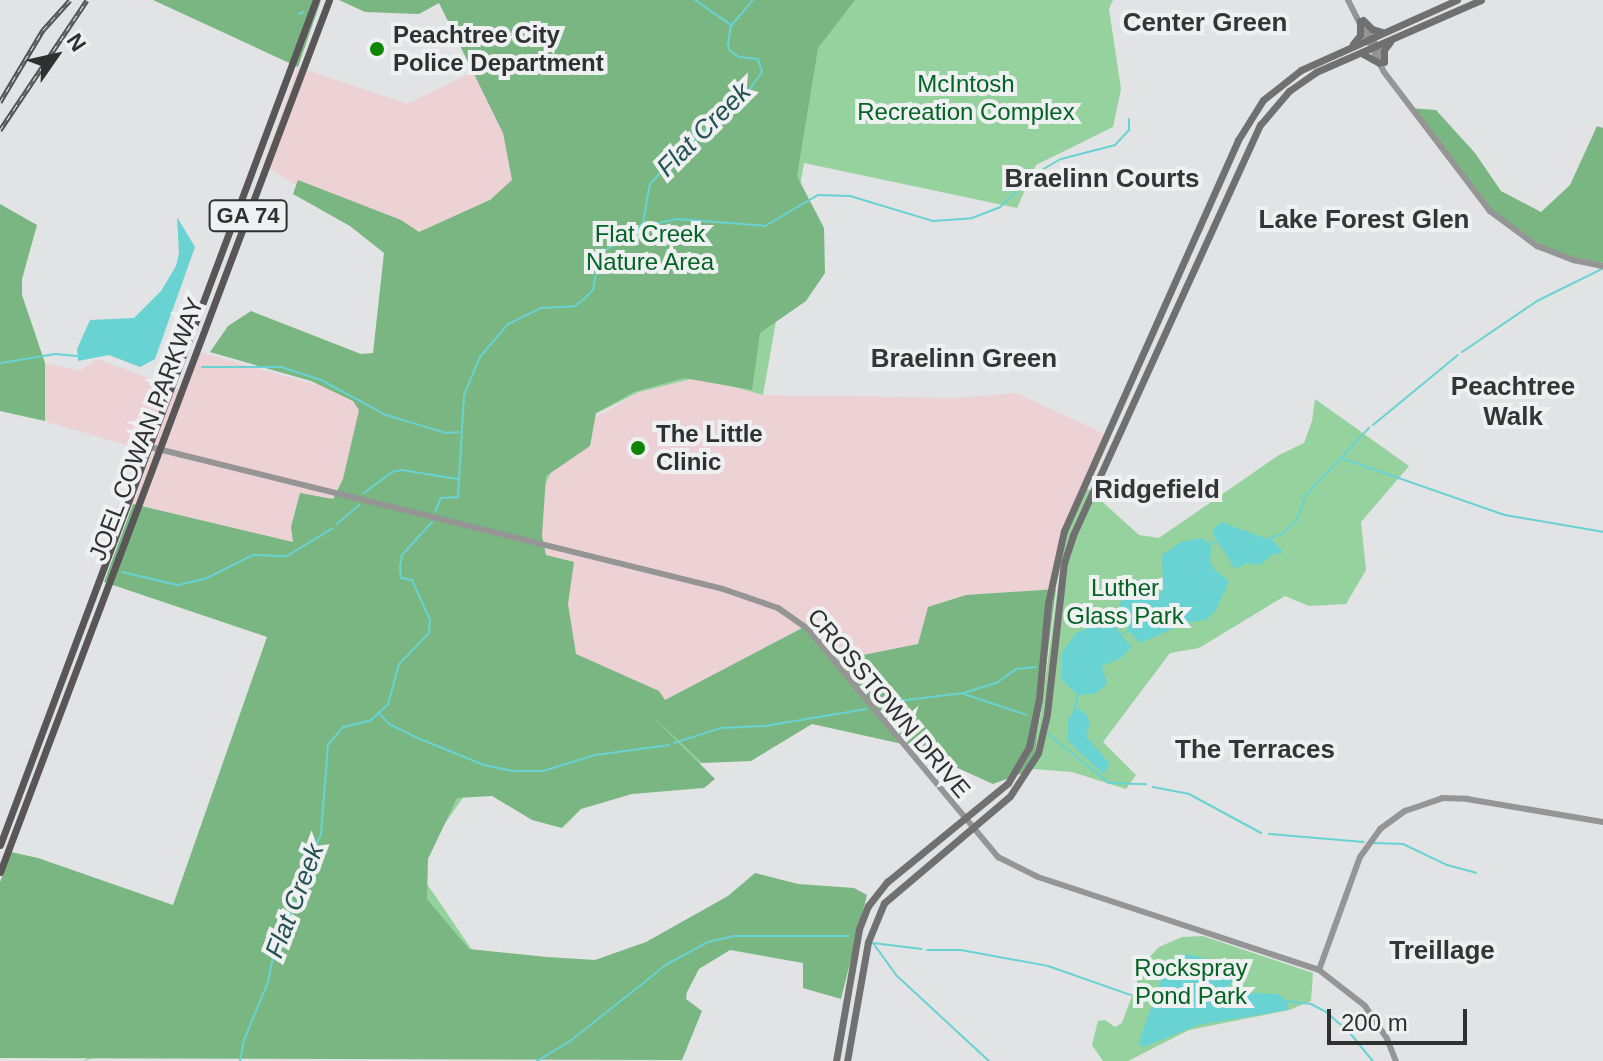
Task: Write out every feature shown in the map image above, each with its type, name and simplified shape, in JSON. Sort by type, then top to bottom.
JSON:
[{"type":"main road","name":"JOEL COWAN PARKWAY","points":[[0,845],[316,0]]},
{"type":"main road","name":"JOEL COWAN PARKWAY","points":[[0,872],[329,0]]},
{"type":"main road","points":[[836,1061],[859,929],[868,906],[887,882],[1008,783],[1029,747],[1039,699],[1048,603],[1064,531],[1238,140],[1263,100],[1281,83],[1323,58],[1457,0]]},
{"type":"main road","points":[[847,1061],[868,942],[884,903],[1017,789],[1038,753],[1047,714],[1064,563],[1073,535],[1260,125],[1297,84],[1481,0]]},
{"type":"main road","points":[[1361,20],[1372,29],[1384,32]]},
{"type":"main road","points":[[1352,46],[1360,35],[1361,20]]},
{"type":"main road","points":[[1361,53],[1382,62],[1384,50],[1392,41]]},
{"type":"street","points":[[1350,2],[1395,87],[1465,182],[1497,218],[1537,246],[1574,260],[1603,266]]},
{"type":"street","name":"CROSSTOWN DRIVE","points":[[150,447],[723,589],[778,608],[808,629],[998,857],[1025,872],[1319,970],[1365,1006],[1387,1039],[1396,1061]]},
{"type":"street","points":[[1319,970],[1360,857],[1380,829],[1405,811],[1442,798],[1467,799],[1603,822]]},
{"type":"shaded area","points":[[298,67],[407,104],[473,72],[530,182],[393,244],[263,165]]},
{"type":"shaded area","points":[[198,352],[376,401],[329,551],[133,504],[152,453],[45,421],[45,363],[80,371],[97,359],[181,390]]},
{"type":"shaded area","points":[[699,377],[764,395],[957,398],[1016,393],[1111,437],[1087,488],[1058,568],[1056,589],[966,595],[918,644],[838,660],[803,627],[646,710],[569,661],[518,540],[576,423],[606,412],[639,392]]},
{"type":"green space","points":[[153,0],[321,0],[298,67]]},
{"type":"green space","points":[[339,0],[855,0],[818,48],[797,176],[824,228],[825,273],[806,301],[760,333],[752,390],[684,378],[634,392],[596,413],[590,446],[546,476],[542,536],[546,555],[574,562],[568,604],[576,654],[659,691],[665,700],[804,627],[838,660],[918,644],[928,607],[966,595],[1056,589],[1033,769],[993,784],[907,745],[812,724],[751,761],[702,763],[650,714],[715,779],[704,788],[632,794],[581,809],[562,828],[532,820],[492,796],[457,798],[428,859],[427,899],[469,949],[595,960],[646,942],[728,896],[755,873],[798,884],[854,888],[867,895],[841,999],[803,988],[803,963],[730,950],[699,969],[687,992],[686,999],[702,1011],[682,1060],[0,1058],[0,882],[11,852],[38,858],[173,905],[267,637],[104,582],[133,504],[293,542],[291,527],[300,493],[333,499],[343,479],[359,410],[353,401],[311,381],[210,352],[228,326],[251,311],[361,354],[373,353],[384,253],[350,226],[293,194],[298,180],[401,220],[419,232],[490,200],[512,180],[503,133],[439,3],[419,14],[365,12]]},
{"type":"green space","name":"Flat Creek Nature Area","points":[[612,0],[1113,0],[1109,9],[1121,89],[1113,127],[1036,165],[1017,208],[804,163],[763,395],[699,377],[639,392],[575,424],[518,540],[569,661],[646,710],[702,763],[552,809],[526,797],[467,792],[415,866],[476,956],[83,1061],[130,1035],[376,401],[393,244],[530,182]]},
{"type":"green space","points":[[1410,108],[1436,110],[1475,153],[1501,191],[1541,212],[1570,185],[1597,126],[1603,128],[1603,263],[1555,254],[1490,211]]},
{"type":"green space","points":[[0,204],[37,225],[22,279],[22,295],[45,363],[45,421],[0,411]]},
{"type":"green space","name":"Luther Glass Park","points":[[1315,399],[1409,466],[1361,522],[1366,570],[1346,604],[1309,606],[1285,596],[1199,648],[1170,653],[1103,742],[1136,775],[1126,789],[1072,772],[1033,769],[1067,521],[1087,488],[1139,535],[1159,538],[1279,455],[1304,443],[1312,421]]},
{"type":"green space","name":"Rockspray Pond Park","points":[[1203,936],[1313,973],[1311,1001],[1289,1010],[1189,1030],[1128,1061],[1103,1061],[1092,1045],[1098,1021],[1105,1020],[1115,1027],[1122,1023],[1144,963],[1159,947],[1182,937]]},
{"type":"water","points":[[177,217],[195,247],[155,359],[140,367],[109,355],[78,361],[77,349],[90,320],[134,318],[161,291],[176,266],[179,253]]},
{"type":"water","points":[[1221,522],[1273,541],[1282,550],[1280,555],[1274,553],[1260,565],[1247,563],[1235,569],[1214,536],[1214,528]]},
{"type":"water","points":[[1202,538],[1212,546],[1210,561],[1214,569],[1229,581],[1216,610],[1207,619],[1183,624],[1141,643],[1121,617],[1120,602],[1132,592],[1155,600],[1163,589],[1162,555],[1181,542]]},
{"type":"water","points":[[1109,619],[1131,647],[1121,658],[1102,666],[1107,684],[1094,694],[1078,695],[1062,680],[1062,653],[1076,633]]},
{"type":"water","points":[[1078,708],[1087,715],[1090,725],[1086,736],[1110,764],[1103,774],[1068,741],[1068,719]]},
{"type":"water","points":[[1186,954],[1205,958],[1217,972],[1234,978],[1228,988],[1235,992],[1278,994],[1287,1001],[1288,1010],[1198,1025],[1144,1047],[1138,1044],[1168,960]]},
{"type":"waterway","points":[[695,0],[731,25]]},
{"type":"waterway","name":"Flat Creek","points":[[636,231],[643,223],[650,184],[667,166],[687,152],[708,127],[750,89],[762,72],[758,59],[739,57],[730,51],[728,44],[731,26],[753,0]]},
{"type":"waterway","points":[[299,14],[304,12]]},
{"type":"waterway","points":[[435,512],[441,498],[458,497],[464,395],[480,357],[508,324],[541,308],[575,306],[584,299],[593,290],[599,255],[618,241],[655,224],[677,219],[765,226],[818,195],[850,196],[933,221],[972,218],[1000,207],[1033,175],[1061,159],[1115,145],[1129,130],[1129,119]]},
{"type":"waterway","points":[[1462,352],[1537,301],[1602,269]]},
{"type":"waterway","points":[[1,363],[55,354],[77,356]]},
{"type":"waterway","points":[[1373,425],[1458,355]]},
{"type":"waterway","points":[[202,367],[281,367],[321,380],[386,415],[446,433],[459,432]]},
{"type":"waterway","points":[[1268,539],[1284,533],[1296,521],[1307,494],[1369,428]]},
{"type":"waterway","points":[[1341,458],[1505,515],[1603,532]]},
{"type":"waterway","points":[[364,493],[392,472],[402,470],[457,479]]},
{"type":"waterway","points":[[337,524],[359,505]]},
{"type":"waterway","name":"Flat Creek","points":[[240,1061],[244,1040],[268,982],[276,942],[301,895],[304,873],[321,834],[328,745],[343,727],[370,721],[388,704],[399,664],[429,633],[430,620],[412,580],[401,578],[400,567],[402,555],[432,522]]},
{"type":"waterway","points":[[122,572],[178,585],[205,579],[253,555],[287,556],[333,528]]},
{"type":"waterway","points":[[1210,543],[1216,541]]},
{"type":"waterway","points":[[1123,634],[1129,630]]},
{"type":"waterway","points":[[873,704],[963,693],[998,682],[1016,669],[1036,667]]},
{"type":"waterway","points":[[964,694],[1027,715]]},
{"type":"waterway","points":[[1073,715],[1078,695]]},
{"type":"waterway","points":[[674,743],[721,728],[765,726],[867,709]]},
{"type":"waterway","points":[[379,713],[389,724],[420,739],[484,765],[513,771],[543,771],[595,755],[669,745]]},
{"type":"waterway","points":[[1048,734],[1109,783],[1146,784]]},
{"type":"waterway","points":[[1153,787],[1189,794],[1261,833]]},
{"type":"waterway","points":[[1269,834],[1364,842]]},
{"type":"waterway","points":[[1374,843],[1403,844],[1447,865],[1476,873]]},
{"type":"waterway","points":[[537,1061],[569,1042],[667,964],[708,942],[733,936],[849,936]]},
{"type":"waterway","points":[[873,943],[896,975],[989,1061]]},
{"type":"waterway","points":[[873,943],[922,949]]},
{"type":"waterway","points":[[927,950],[961,950],[1048,966],[1131,995]]},
{"type":"waterway","points":[[1287,1001],[1311,1004],[1326,1012],[1350,1033],[1373,1061]]},
{"type":"railway","points":[[0,102],[43,30],[70,0]]},
{"type":"railway","points":[[0,130],[87,0]]},
{"type":"place","name":"Peachtree City Police Department","points":[[377,49]]},
{"type":"place","name":"The Little Clinic","points":[[638,448]]},
{"type":"district","name":"Center Green","points":[[1205,23]]},
{"type":"district","name":"Braelinn Courts","points":[[1102,179]]},
{"type":"district","name":"Lake Forest Glen","points":[[1364,220]]},
{"type":"district","name":"Braelinn Green","points":[[964,359]]},
{"type":"district","name":"Peachtree Walk","points":[[1513,402]]},
{"type":"district","name":"Ridgefield","points":[[1157,490]]},
{"type":"district","name":"The Terraces","points":[[1255,750]]},
{"type":"district","name":"Treillage","points":[[1442,951]]},
{"type":"park label","name":"McIntosh Recreation Complex","points":[[966,98]]}]
